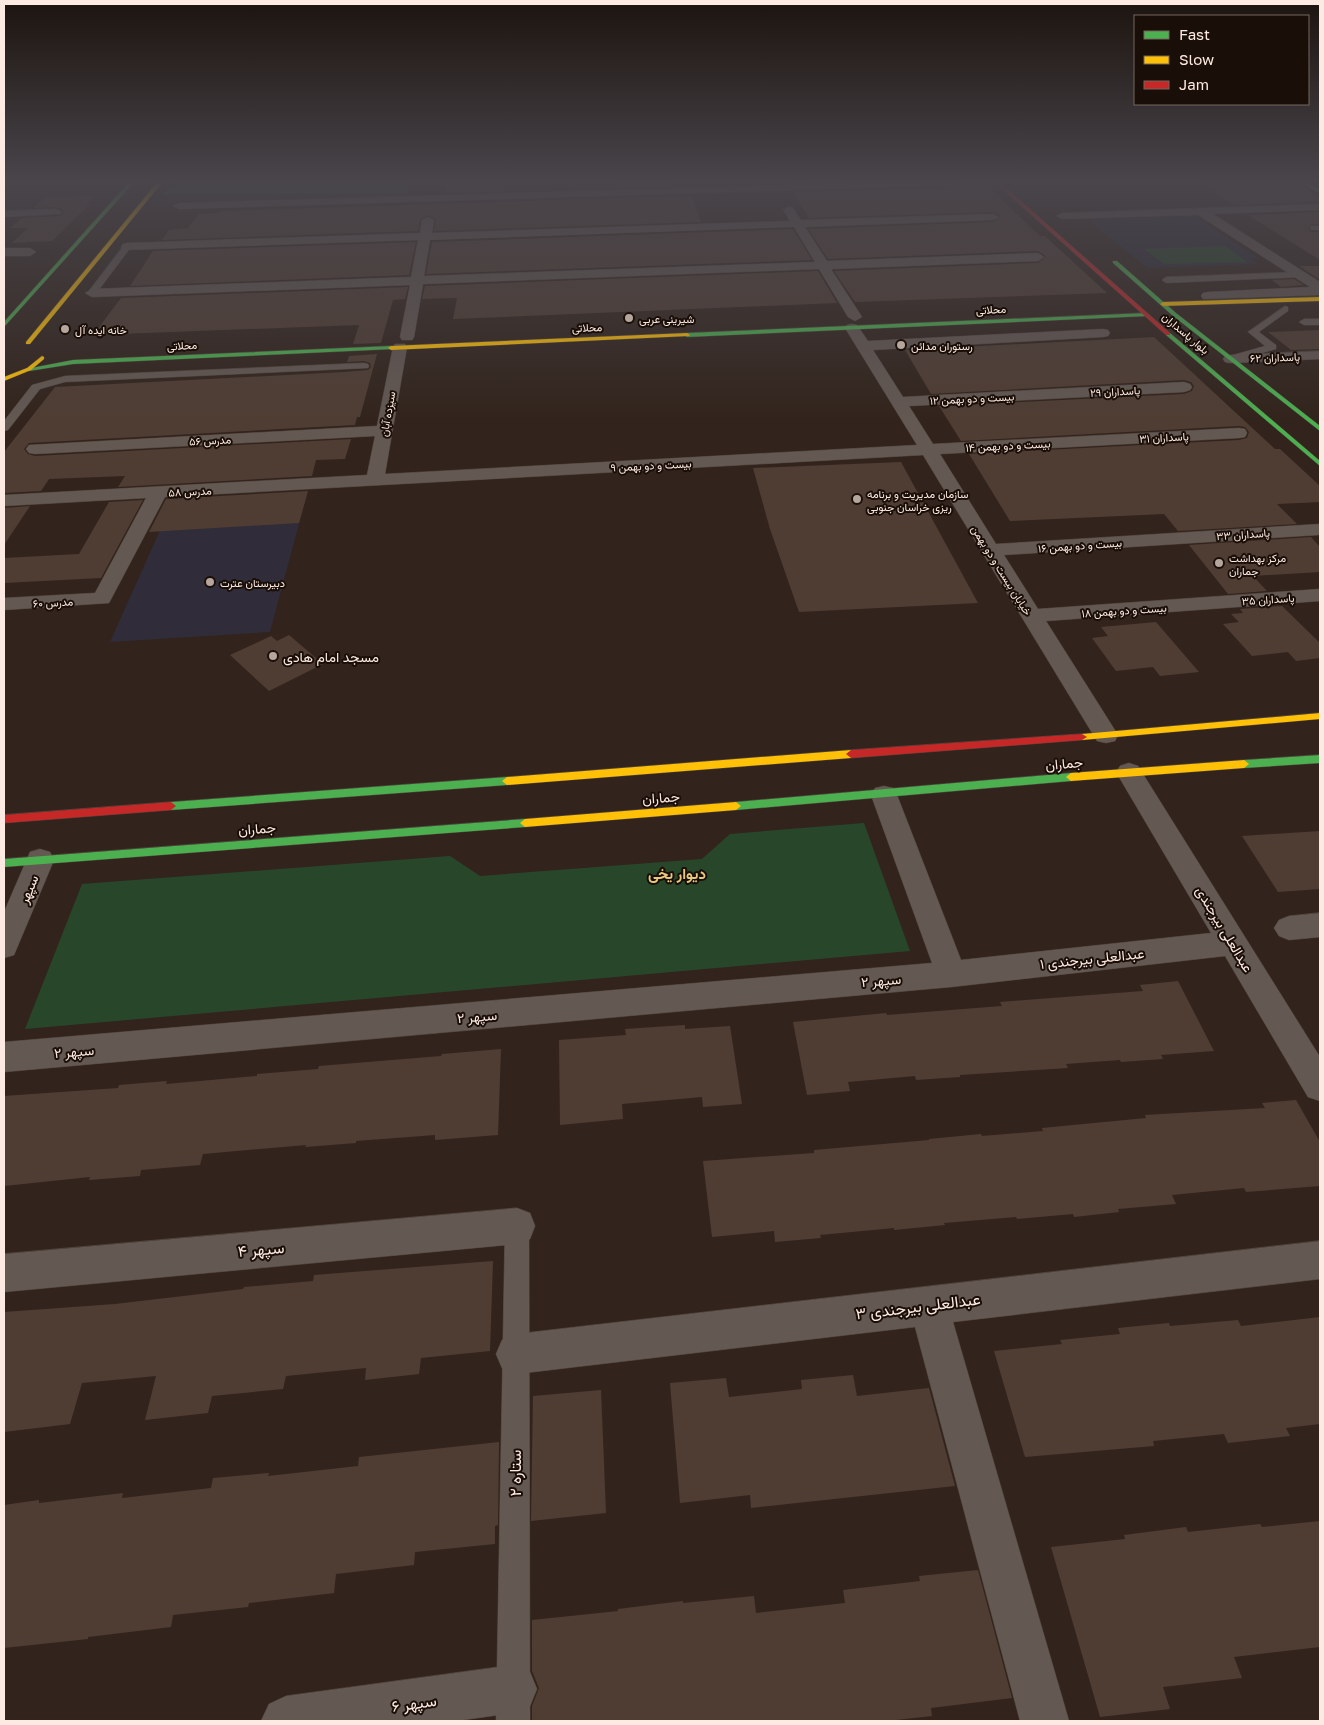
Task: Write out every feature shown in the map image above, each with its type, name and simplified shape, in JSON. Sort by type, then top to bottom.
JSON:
[{"type":"main road","points":[[4,325],[63,260]]},
{"type":"main road","points":[[28,343],[97,260]]},
{"type":"main road","name":"بلوار پاسداران","points":[[1083,260],[1320,464]]},
{"type":"main road","name":"بلوار پاسداران","points":[[1112,260],[1174,314],[1320,429]]},
{"type":"main road","points":[[1163,304],[1320,299]]},
{"type":"main road","name":"محلاتی","points":[[4,379],[29,369],[73,362],[403,342],[853,322],[1163,304]]},
{"type":"main road","points":[[1174,314],[1320,308]]},
{"type":"main road","name":"محلاتی","points":[[853,322],[1062,319],[1174,314]]},
{"type":"main road","points":[[1062,319],[1138,328],[1170,336]]},
{"type":"main road","points":[[16,342],[28,343],[47,350],[42,358],[29,369]]},
{"type":"main road","name":"محلاتی","points":[[71,351],[403,342]]},
{"type":"main road","name":"جماران","points":[[4,819],[1108,739],[1320,716]]},
{"type":"main road","name":"جماران","points":[[4,863],[884,795],[1126,769],[1320,759]]},
{"type":"street","name":"سیزده آبان","points":[[375,480],[421,260]]},
{"type":"street","name":"خیابان بیست و دو بهمن","points":[[820,260],[853,322],[862,346],[1108,739]]},
{"type":"street","points":[[92,293],[984,260]]},
{"type":"street","points":[[1276,260],[1320,290]]},
{"type":"street","points":[[1208,296],[1320,290]]},
{"type":"street","points":[[862,346],[1103,333]]},
{"type":"street","name":"پاسداران ۶۲","points":[[1230,359],[1320,356]]},
{"type":"street","name":"پاسداران ۲۹","points":[[1046,395],[1184,388]]},
{"type":"street","name":"بیست و دو بهمن ۱۲","points":[[898,402],[1046,395]]},
{"type":"street","name":"مدرس ۵۶","points":[[35,449],[384,431]]},
{"type":"street","name":"پاسداران ۳۱","points":[[1089,441],[1239,433]]},
{"type":"street","name":"بیست و دو بهمن ۱۴","points":[[927,450],[1089,441]]},
{"type":"street","name":"بیست و دو بهمن ۹","points":[[375,480],[927,450]]},
{"type":"street","name":"مدرس ۵۸","points":[[4,500],[375,480]]},
{"type":"street","name":"مدرس ۶۰","points":[[4,604],[102,599],[158,493]]},
{"type":"street","name":"پاسداران ۳۳","points":[[1169,539],[1318,529]]},
{"type":"street","name":"بیست و دو بهمن ۱۶","points":[[990,550],[1169,539]]},
{"type":"street","name":"پاسداران ۳۵","points":[[1216,603],[1320,595]]},
{"type":"street","name":"بیست و دو بهمن ۱۸","points":[[1031,616],[1216,603]]},
{"type":"street","name":"عبدالعلی بیرجندی","points":[[1126,769],[1320,1086]]},
{"type":"street","points":[[884,795],[950,974]]},
{"type":"street","name":"سپهر","points":[[4,946],[40,860]]},
{"type":"street","points":[[1289,928],[1320,925]]},
{"type":"street","name":"عبدالعلی بیرجندی ۱","points":[[950,974],[1233,943]]},
{"type":"street","name":"سپهر ۲","points":[[4,1057],[950,974]]},
{"type":"street","name":"سپهر ۴","points":[[4,1273],[517,1226]]},
{"type":"street","name":"عبدالعلی بیرجندی ۳","points":[[516,1354],[929,1304],[1320,1260]]},
{"type":"street","points":[[929,1304],[1045,1721]]},
{"type":"street","name":"سپهر ۶","points":[[286,1721],[513,1705]]},
{"type":"lane","points":[[92,293],[118,260]]},
{"type":"lane","points":[[1266,266],[1285,265]]},
{"type":"lane","points":[[1166,280],[1300,275]]},
{"type":"lane","points":[[1230,359],[1272,346],[1253,332],[1285,309]]},
{"type":"lane","points":[[1304,322],[1320,322]]},
{"type":"lane","points":[[4,428],[36,387],[65,379],[364,366]]},
{"type":"lane","name":"ستاره ۲","points":[[513,1705],[517,1226]]},
{"type":"shaded area","points":[[1137,260],[1251,260],[1259,264],[1148,268]]},
{"type":"shaded area","name":"دبیرستان عترت","points":[[307,494],[270,632],[110,642],[173,501]]},
{"type":"green space","points":[[1158,260],[1244,260],[1247,262],[1164,264]]},
{"type":"green space","points":[[864,823],[910,951],[25,1029],[82,884],[450,856],[480,876],[702,859],[730,834]]},
{"type":"building","points":[[147,260],[412,260],[409,275],[130,286]]},
{"type":"building","points":[[429,260],[812,260],[426,274]]},
{"type":"building","points":[[1042,260],[1071,260],[1107,293],[855,302],[834,271],[1038,263]]},
{"type":"building","points":[[1299,266],[1320,266],[1320,280]]},
{"type":"building","points":[[818,271],[837,303],[453,319],[457,298],[422,299],[425,286]]},
{"type":"building","points":[[1294,279],[1304,285],[1281,287],[1272,280]]},
{"type":"building","points":[[408,287],[405,299],[393,300],[381,343],[353,344],[359,325],[93,335],[121,298]]},
{"type":"building","points":[[1320,330],[1320,349],[1291,350],[1268,332]]},
{"type":"building","points":[[1154,337],[1275,449],[1280,449],[1320,486],[1320,502],[1277,504],[1297,524],[1178,531],[1164,514],[1010,521],[969,454],[1239,440],[1247,438],[1249,432],[1245,427],[1239,426],[961,441],[939,406],[1184,394],[1192,391],[1194,386],[1191,382],[1184,380],[931,394],[905,350]]},
{"type":"building","points":[[377,354],[360,417],[357,417],[355,425],[29,443],[24,449],[28,454],[35,456],[351,439],[345,459],[316,460],[312,476],[118,487],[125,476],[49,479],[41,491],[4,493],[4,452],[55,387],[368,370],[371,367],[370,363],[364,361],[347,362],[349,356]]},
{"type":"building","name":"سازمان مدیریت و برنامه ریزی خراسان جنوبی","points":[[901,462],[978,603],[799,612],[770,529],[753,468]]},
{"type":"building","points":[[308,491],[299,523],[149,532],[166,499]]},
{"type":"building","points":[[143,500],[101,578],[4,583],[4,558],[79,554],[109,502]]},
{"type":"building","points":[[30,506],[4,545],[4,508]]},
{"type":"building","points":[[1311,537],[1320,547],[1320,572],[1253,576],[1267,591],[1228,594],[1189,545]]},
{"type":"building","points":[[1282,606],[1320,643],[1320,658],[1296,661],[1288,652],[1252,656],[1223,624],[1239,622],[1231,614],[1243,613],[1240,609]]},
{"type":"building","points":[[1156,622],[1199,672],[1160,676],[1153,667],[1116,671],[1092,638],[1108,636],[1101,627]]},
{"type":"building","name":"مسجد امام هادی","points":[[289,635],[323,664],[269,691],[230,655],[271,636],[277,641]]},
{"type":"building","points":[[1320,831],[1320,889],[1278,892],[1242,836]]},
{"type":"building","points":[[1178,981],[1214,1051],[1161,1055],[1163,1059],[1066,1064],[1068,1068],[960,1075],[960,1077],[916,1080],[915,1076],[848,1082],[850,1091],[807,1095],[793,1022],[886,1013],[887,1015],[1002,1006],[1000,1002],[1143,991],[1140,985]]},
{"type":"building","points":[[685,1025],[685,1029],[730,1026],[742,1104],[703,1107],[702,1097],[622,1104],[623,1119],[560,1125],[559,1040],[626,1035],[625,1029]]},
{"type":"building","points":[[501,1049],[498,1135],[435,1140],[435,1135],[356,1141],[356,1143],[305,1147],[306,1145],[203,1154],[200,1165],[141,1170],[140,1176],[89,1180],[90,1177],[4,1186],[4,1096],[118,1088],[119,1085],[167,1081],[166,1084],[257,1076],[257,1074],[318,1069],[319,1066]]},
{"type":"building","points":[[1296,1100],[1320,1142],[1320,1186],[1246,1192],[1244,1188],[1172,1195],[1176,1204],[1118,1209],[1119,1212],[1074,1217],[1073,1214],[944,1223],[945,1225],[820,1235],[821,1238],[775,1242],[774,1231],[712,1237],[703,1161],[814,1153],[814,1150],[981,1134],[982,1136],[1043,1131],[1042,1128],[1146,1118],[1145,1115],[1265,1108],[1262,1103]]},
{"type":"building","points":[[493,1261],[490,1351],[421,1358],[419,1374],[365,1380],[366,1368],[286,1376],[283,1389],[212,1396],[208,1413],[145,1420],[156,1376],[82,1383],[70,1424],[4,1432],[4,1312],[115,1304],[243,1289],[244,1287],[313,1281],[314,1275]]},
{"type":"building","points":[[1320,1317],[1320,1424],[1286,1428],[1290,1436],[1228,1443],[1224,1434],[1153,1441],[1154,1446],[1025,1457],[994,1351],[1062,1344],[1060,1340],[1120,1334],[1118,1328],[1169,1323],[1170,1326],[1238,1320],[1241,1326]]},
{"type":"building","points":[[853,1375],[857,1396],[929,1388],[955,1486],[751,1508],[750,1495],[680,1503],[670,1383],[726,1378],[729,1397],[802,1389],[801,1380]]},
{"type":"building","points":[[601,1390],[606,1513],[531,1521],[533,1396]]},
{"type":"building","points":[[499,1442],[498,1525],[495,1526],[495,1544],[415,1552],[414,1565],[336,1574],[334,1593],[249,1603],[248,1607],[173,1615],[171,1627],[88,1637],[88,1639],[4,1648],[4,1505],[39,1500],[39,1503],[123,1493],[122,1498],[211,1488],[213,1478],[269,1473],[268,1476],[358,1466],[359,1457]]},
{"type":"building","points":[[1320,1521],[1320,1647],[1234,1657],[1242,1678],[1163,1687],[1170,1709],[1100,1717],[1051,1547],[1125,1539],[1124,1535],[1186,1527],[1188,1532],[1260,1524],[1262,1527]]},
{"type":"building","points":[[978,1570],[1012,1698],[931,1708],[932,1716],[887,1721],[532,1721],[532,1706],[539,1688],[532,1671],[532,1620],[618,1611],[618,1609],[683,1601],[683,1603],[754,1596],[756,1613],[845,1603],[843,1590],[920,1581],[919,1576]]},
{"type":"traffic: fast","points":[[4,325],[63,260]]},
{"type":"traffic: fast","points":[[1115,262],[1174,314],[1320,429]]},
{"type":"traffic: fast","points":[[687,335],[1146,315]]},
{"type":"traffic: fast","points":[[1168,334],[1320,464]]},
{"type":"traffic: fast","points":[[29,369],[73,362],[391,348]]},
{"type":"traffic: fast","points":[[1244,764],[1320,759]]},
{"type":"traffic: fast","points":[[736,806],[1071,777]]},
{"type":"traffic: fast","points":[[171,806],[507,781]]},
{"type":"traffic: fast","points":[[4,863],[525,823]]},
{"type":"traffic: slow","points":[[28,343],[97,260]]},
{"type":"traffic: slow","points":[[1163,304],[1320,299]]},
{"type":"traffic: slow","points":[[391,348],[687,335]]},
{"type":"traffic: slow","points":[[4,379],[29,369],[42,358]]},
{"type":"traffic: slow","points":[[1082,737],[1320,716]]},
{"type":"traffic: slow","points":[[507,781],[851,754]]},
{"type":"traffic: slow","points":[[1071,777],[1244,764]]},
{"type":"traffic: slow","points":[[525,823],[736,806]]},
{"type":"traffic: jam","points":[[1084,260],[1168,334]]},
{"type":"traffic: jam","points":[[851,754],[1082,737]]},
{"type":"traffic: jam","points":[[4,819],[171,806]]},
{"type":"place","name":"شیرینی عربی","points":[[629,318]]},
{"type":"place","name":"خانه ایده آل","points":[[65,329]]},
{"type":"place","name":"رستوران مدائن","points":[[901,345]]},
{"type":"place","name":"سازمان مدیریت و برنامه ریزی خراسان جنوبی","points":[[857,499]]},
{"type":"place","name":"مرکز بهداشت جماران","points":[[1219,563]]},
{"type":"place","name":"دبیرستان عترت","points":[[210,582]]},
{"type":"place","name":"مسجد امام هادی","points":[[273,656]]},
{"type":"district","name":"دیوار یخی","points":[[677,873]]}]
